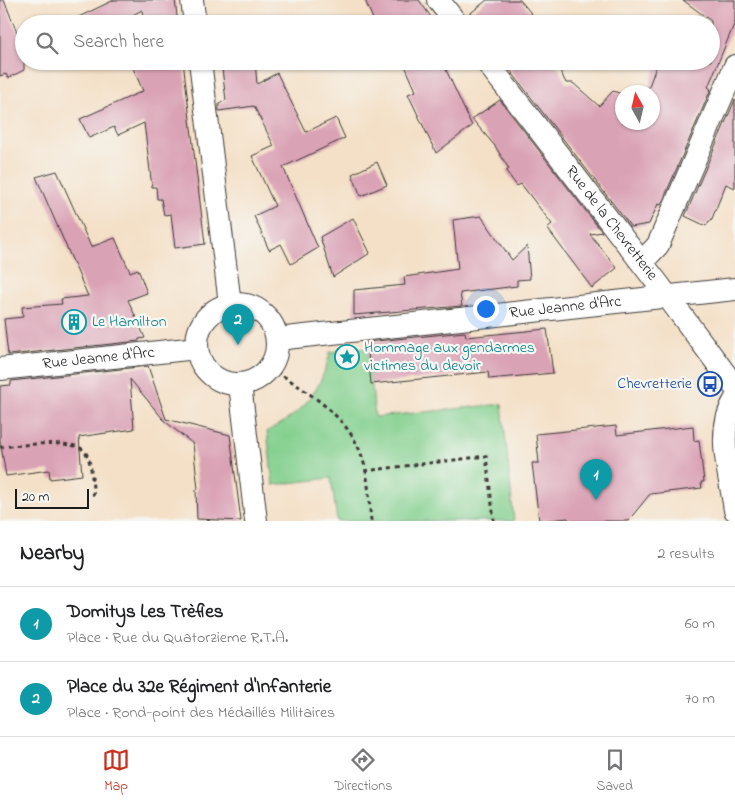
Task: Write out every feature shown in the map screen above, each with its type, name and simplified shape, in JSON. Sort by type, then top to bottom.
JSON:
[{"type":"street","points":[[192,0],[194,15]]},
{"type":"street","points":[[438,0],[450,15]]},
{"type":"street","points":[[642,262],[658,245],[735,66]]},
{"type":"street","points":[[201,70],[230,304]]},
{"type":"street","name":"Rue de la Chevretterie","points":[[493,70],[668,296],[735,387]]},
{"type":"street","name":"Rue Jeanne d'Arc","points":[[277,339],[735,289]]},
{"type":"street","points":[[230,304],[243,304],[255,308],[266,316],[273,327],[277,339],[277,349],[270,367],[252,381],[240,384],[227,383],[207,370],[200,360],[197,348],[202,324],[219,308],[230,304]]},
{"type":"street","name":"Rue Jeanne d'Arc","points":[[0,369],[197,348]]},
{"type":"street","points":[[240,384],[256,521]]},
{"type":"street","points":[[735,400],[727,413],[724,437],[735,510]]},
{"type":"path","points":[[270,367],[312,396],[344,424],[356,442],[365,471],[371,521]]},
{"type":"path","points":[[0,447],[48,444],[79,446],[85,451],[88,459],[94,499]]},
{"type":"path","points":[[365,471],[486,456],[494,521]]},
{"type":"green space","points":[[368,348],[375,417],[502,404],[514,521],[337,521],[331,478],[273,485],[267,431],[290,417],[309,400],[322,378],[330,352]]},
{"type":"building","points":[[0,0],[4,0],[15,28],[15,70],[24,70],[8,78],[6,74],[0,76]]},
{"type":"building","points":[[114,0],[175,0],[177,15],[143,15],[142,10],[133,15],[83,15]]},
{"type":"building","points":[[365,0],[419,0],[430,15],[371,15]]},
{"type":"building","points":[[487,0],[520,0],[532,15],[468,15]]},
{"type":"building","points":[[683,0],[735,0],[735,22],[720,58],[720,15],[703,15]]},
{"type":"building","points":[[134,70],[184,70],[205,244],[175,248],[171,214],[164,215],[161,199],[157,199],[156,187],[152,187],[144,123],[118,135],[114,127],[89,138],[80,119],[143,91]]},
{"type":"building","points":[[222,70],[256,70],[257,84],[277,73],[306,132],[336,118],[345,138],[283,167],[318,248],[291,264],[281,244],[269,250],[254,216],[275,206],[252,156],[274,146],[254,106],[219,111],[219,104],[226,100]]},
{"type":"building","points":[[407,70],[446,70],[472,126],[436,153],[408,94],[416,91]]},
{"type":"building","points":[[510,70],[560,70],[566,83],[573,83],[599,106],[613,91],[615,92],[615,130],[660,130],[660,85],[649,85],[655,70],[715,70],[708,87],[711,89],[661,205],[658,204],[649,224],[631,227]]},
{"type":"building","points":[[500,100],[602,232],[590,234],[617,268],[592,288],[547,228],[552,224],[521,184],[517,186],[506,171],[509,169],[495,146],[472,119]]},
{"type":"building","points":[[735,100],[735,188],[726,184],[711,221],[706,226],[685,216]]},
{"type":"building","points":[[377,162],[387,185],[361,196],[352,174]]},
{"type":"building","points":[[57,171],[91,247],[115,238],[130,272],[138,269],[147,293],[128,300],[145,338],[139,339],[139,341],[8,355],[4,319],[23,317],[22,307],[62,304],[61,299],[88,296],[36,177]]},
{"type":"building","points":[[481,216],[512,260],[527,246],[530,279],[517,280],[517,286],[460,293],[462,306],[354,315],[354,290],[405,285],[404,277],[458,269],[453,220]]},
{"type":"building","points":[[353,218],[370,253],[333,277],[320,237]]},
{"type":"building","points":[[547,329],[553,373],[489,379],[488,372],[371,384],[367,342],[465,332],[466,337]]},
{"type":"building","points":[[148,366],[166,419],[230,435],[241,521],[197,519],[196,490],[198,489],[193,444],[161,418],[163,419],[130,379],[134,429],[79,437],[82,475],[50,479],[49,470],[6,476],[0,440],[0,386],[11,385],[11,381]]},
{"type":"building","points":[[616,426],[617,435],[693,426],[694,441],[699,440],[704,482],[701,482],[702,488],[650,494],[628,521],[569,521],[568,518],[539,521],[532,463],[539,463],[536,434]]},
{"type":"place","name":"Le Hamilton","points":[[74,322]]},
{"type":"place","name":"Place du 32e Régiment d'Infanterie","points":[[238,345]]},
{"type":"place","name":"Hommage aux gendarmes victimes du devoir","points":[[347,357]]},
{"type":"place","name":"Chevretterie","points":[[710,384]]},
{"type":"place","name":"Domitys Les Trèfles","points":[[596,500]]}]
